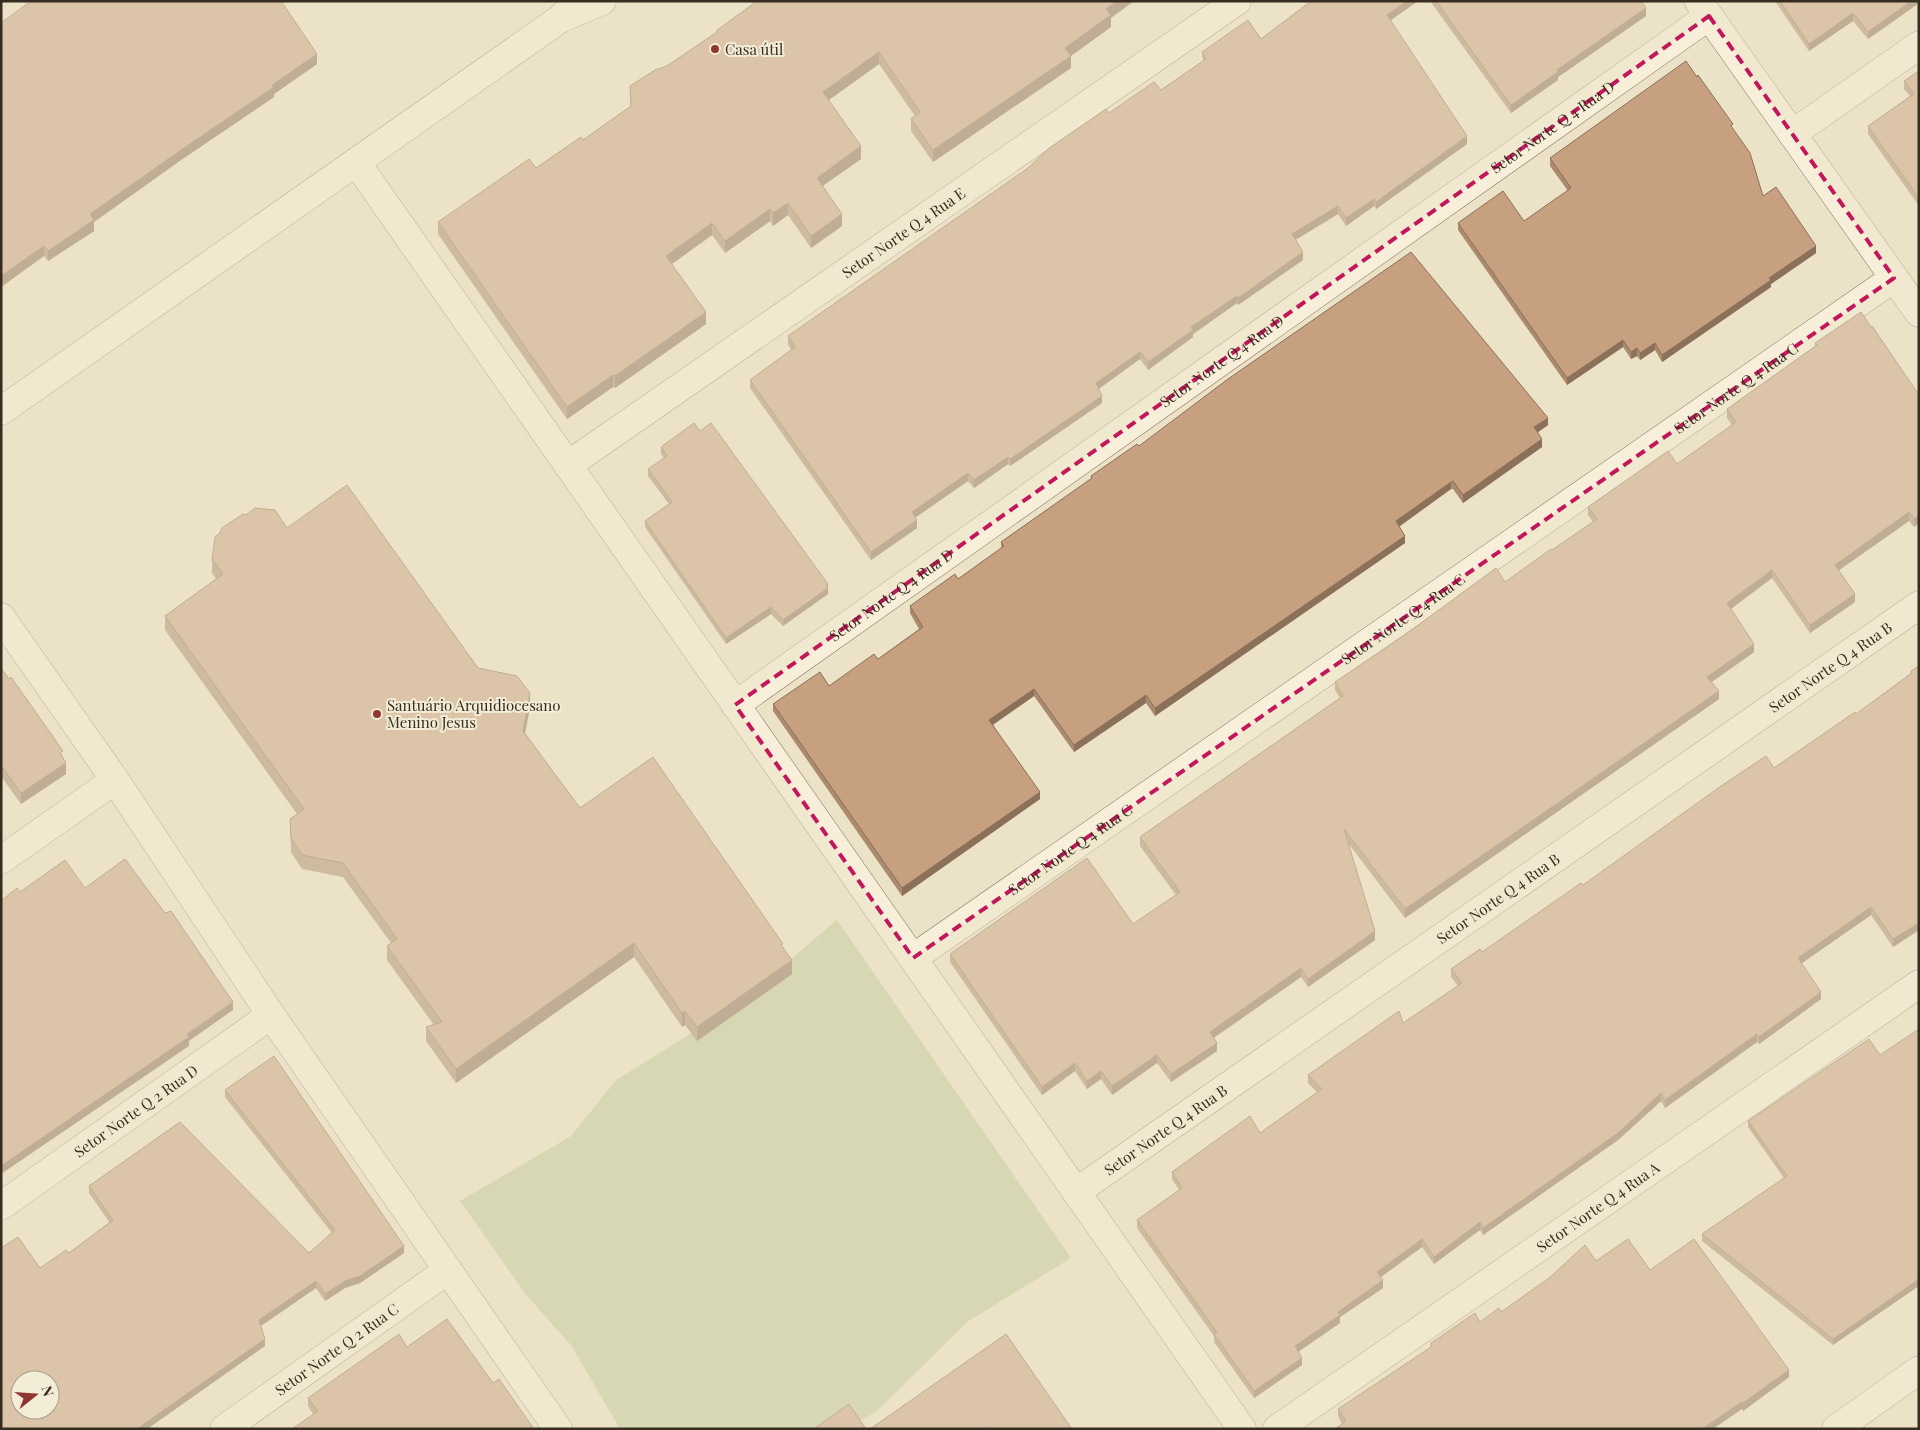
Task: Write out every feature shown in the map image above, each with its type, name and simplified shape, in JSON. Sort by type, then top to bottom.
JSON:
[{"type":"street","points":[[1,411],[356,162],[568,10],[602,1]]},
{"type":"street","name":"Setor Norte Q 4 Rua E","points":[[568,465],[1238,1]]},
{"type":"street","points":[[1704,9],[1919,313]]},
{"type":"street","name":"Setor Norte Q 4 Rua D","points":[[735,705],[1704,9]]},
{"type":"street","points":[[1792,134],[1919,45]]},
{"type":"street","points":[[356,162],[1242,1429]]},
{"type":"street","name":"Setor Norte Q 4 Rua C","points":[[913,958],[1894,278]]},
{"type":"street","name":"Setor Norte Q 4 Rua B","points":[[1076,1192],[1919,606]]},
{"type":"street","points":[[1,617],[114,780],[271,1015],[558,1429]]},
{"type":"street","points":[[1,860],[114,780]]},
{"type":"street","name":"Setor Norte Q 4 Rua A","points":[[1277,1429],[1919,984]]},
{"type":"street","name":"Setor Norte Q 2 Rua D","points":[[1,1206],[271,1015]]},
{"type":"street","name":"Setor Norte Q 2 Rua C","points":[[224,1429],[448,1270]]},
{"type":"street","points":[[1836,1429],[1919,1370]]},
{"type":"highlighted area","points":[[1709,16],[1894,278],[913,958],[735,705]]},
{"type":"green space","points":[[837,920],[1071,1258],[967,1322],[876,1412],[844,1429],[620,1429],[571,1345],[527,1296],[460,1201],[571,1136],[616,1080],[737,1005]]},
{"type":"building","points":[[31,1],[281,1],[317,54],[272,85],[274,87],[90,214],[94,220],[48,251],[44,246],[1,276],[1,23]]},
{"type":"building","points":[[757,1],[1117,1],[1106,9],[1111,15],[1065,48],[1071,56],[933,150],[911,119],[920,112],[879,52],[823,92],[861,146],[817,178],[842,214],[811,236],[788,203],[773,213],[770,209],[725,241],[712,223],[666,256],[706,312],[567,407],[438,222],[529,159],[536,168],[581,137],[583,140],[631,106],[630,86],[655,70],[667,66],[717,32]]},
{"type":"building","points":[[1311,1],[1407,1],[1387,15],[1467,136],[1376,202],[1374,199],[1346,218],[1338,206],[1292,234],[1303,252],[1238,298],[1237,296],[1191,327],[1193,330],[1148,362],[1140,352],[1096,383],[1102,396],[1010,459],[1008,457],[974,480],[968,473],[912,512],[917,520],[871,552],[750,380],[795,347],[788,336],[1028,168],[1048,149],[1106,109],[1109,113],[1154,82],[1161,90],[1206,59],[1202,52],[1248,20],[1261,39]]},
{"type":"building","points":[[1436,1],[1641,1],[1646,8],[1557,70],[1558,72],[1511,105]]},
{"type":"building","points":[[1780,1],[1911,1],[1868,32],[1853,13],[1809,44]]},
{"type":"building","points":[[1686,61],[1733,124],[1731,126],[1750,153],[1763,196],[1776,187],[1816,246],[1769,278],[1771,280],[1662,355],[1655,343],[1640,353],[1637,348],[1631,352],[1623,340],[1567,378],[1458,223],[1503,191],[1524,221],[1571,188],[1550,158]]},
{"type":"building","points":[[1919,71],[1919,198],[1868,126],[1914,94],[1904,81]]},
{"type":"building","points":[[1411,252],[1548,418],[1534,427],[1542,439],[1463,495],[1453,481],[1451,482],[1396,521],[1405,536],[1155,708],[1146,695],[1074,745],[1034,689],[989,720],[1040,792],[902,888],[773,704],[820,672],[829,686],[874,654],[878,659],[923,627],[910,606],[955,574],[958,579],[1004,546],[1001,542],[1092,478],[1091,476],[1137,444],[1139,446],[1228,379]]},
{"type":"building","points":[[1861,312],[1919,395],[1919,515],[1914,519],[1909,512],[1835,565],[1855,594],[1810,625],[1772,570],[1727,603],[1754,644],[1707,677],[1719,691],[1405,909],[1344,829],[1375,931],[1308,979],[1301,968],[1210,1032],[1217,1043],[1171,1074],[1157,1055],[1112,1086],[1101,1071],[1087,1081],[1075,1063],[1042,1087],[950,954],[1087,858],[1133,924],[1180,892],[1140,837],[1343,696],[1335,682],[1406,634],[1496,568],[1505,582],[1597,519],[1588,507],[1668,451],[1677,464],[1736,422],[1727,409],[1817,345],[1815,343]]},
{"type":"building","points":[[694,423],[700,431],[711,423],[828,584],[826,586],[828,588],[783,620],[771,607],[726,638],[645,521],[672,502],[648,469],[667,456],[661,447]]},
{"type":"building","points":[[347,485],[478,668],[517,676],[530,693],[523,731],[580,808],[653,757],[783,944],[781,945],[792,960],[697,1027],[685,1011],[682,1013],[634,943],[456,1069],[426,1027],[442,1022],[387,946],[397,939],[343,863],[302,855],[291,838],[290,819],[304,809],[165,616],[223,574],[212,559],[215,537],[222,528],[255,508],[275,510],[287,528]]},
{"type":"building","points":[[1919,666],[1919,923],[1893,939],[1871,907],[1798,958],[1821,992],[1759,1037],[1757,1034],[1665,1100],[1661,1093],[1618,1133],[1483,1228],[1480,1222],[1434,1257],[1422,1239],[1377,1272],[1383,1280],[1338,1312],[1340,1315],[1295,1346],[1302,1358],[1254,1391],[1214,1334],[1217,1332],[1137,1220],[1182,1188],[1172,1172],[1250,1116],[1260,1133],[1322,1089],[1308,1075],[1399,1011],[1403,1023],[1462,983],[1451,969],[1480,949],[1482,952],[1581,883],[1583,885],[1766,756],[1774,768],[1855,712],[1856,714]]},
{"type":"building","points":[[1,668],[9,679],[11,677],[63,751],[60,753],[66,763],[21,793],[3,768],[1,770]]},
{"type":"building","points":[[125,859],[165,913],[171,911],[233,1002],[187,1034],[189,1037],[1,1166],[1,901],[17,888],[20,892],[65,860],[85,888]]},
{"type":"building","points":[[1919,1029],[1919,1279],[1833,1339],[1702,1234],[1787,1176],[1748,1121],[1869,1039],[1880,1055]]},
{"type":"building","points":[[274,1056],[404,1246],[360,1276],[345,1281],[325,1294],[316,1281],[259,1320],[265,1339],[137,1429],[1,1429],[1,1248],[18,1237],[40,1268],[66,1250],[69,1253],[113,1220],[89,1186],[180,1122],[309,1253],[335,1230],[225,1090]]},
{"type":"building","points":[[1628,1239],[1650,1270],[1694,1239],[1789,1370],[1702,1429],[1335,1429],[1346,1421],[1338,1409],[1431,1347],[1431,1343],[1475,1313],[1480,1322],[1499,1308],[1501,1312],[1549,1278],[1585,1245],[1596,1261]]},
{"type":"building","points":[[447,1319],[493,1383],[499,1379],[534,1429],[292,1429],[318,1411],[308,1398],[399,1334],[407,1347]]},
{"type":"building","points":[[1006,1334],[1072,1429],[990,1429],[989,1427],[986,1429],[870,1429]]},
{"type":"building","points":[[849,1404],[866,1429],[814,1429]]},
{"type":"place","name":"Casa útil","points":[[715,49]]},
{"type":"place","name":"Santuário Arquidiocesano Menino Jesus","points":[[377,714]]}]
